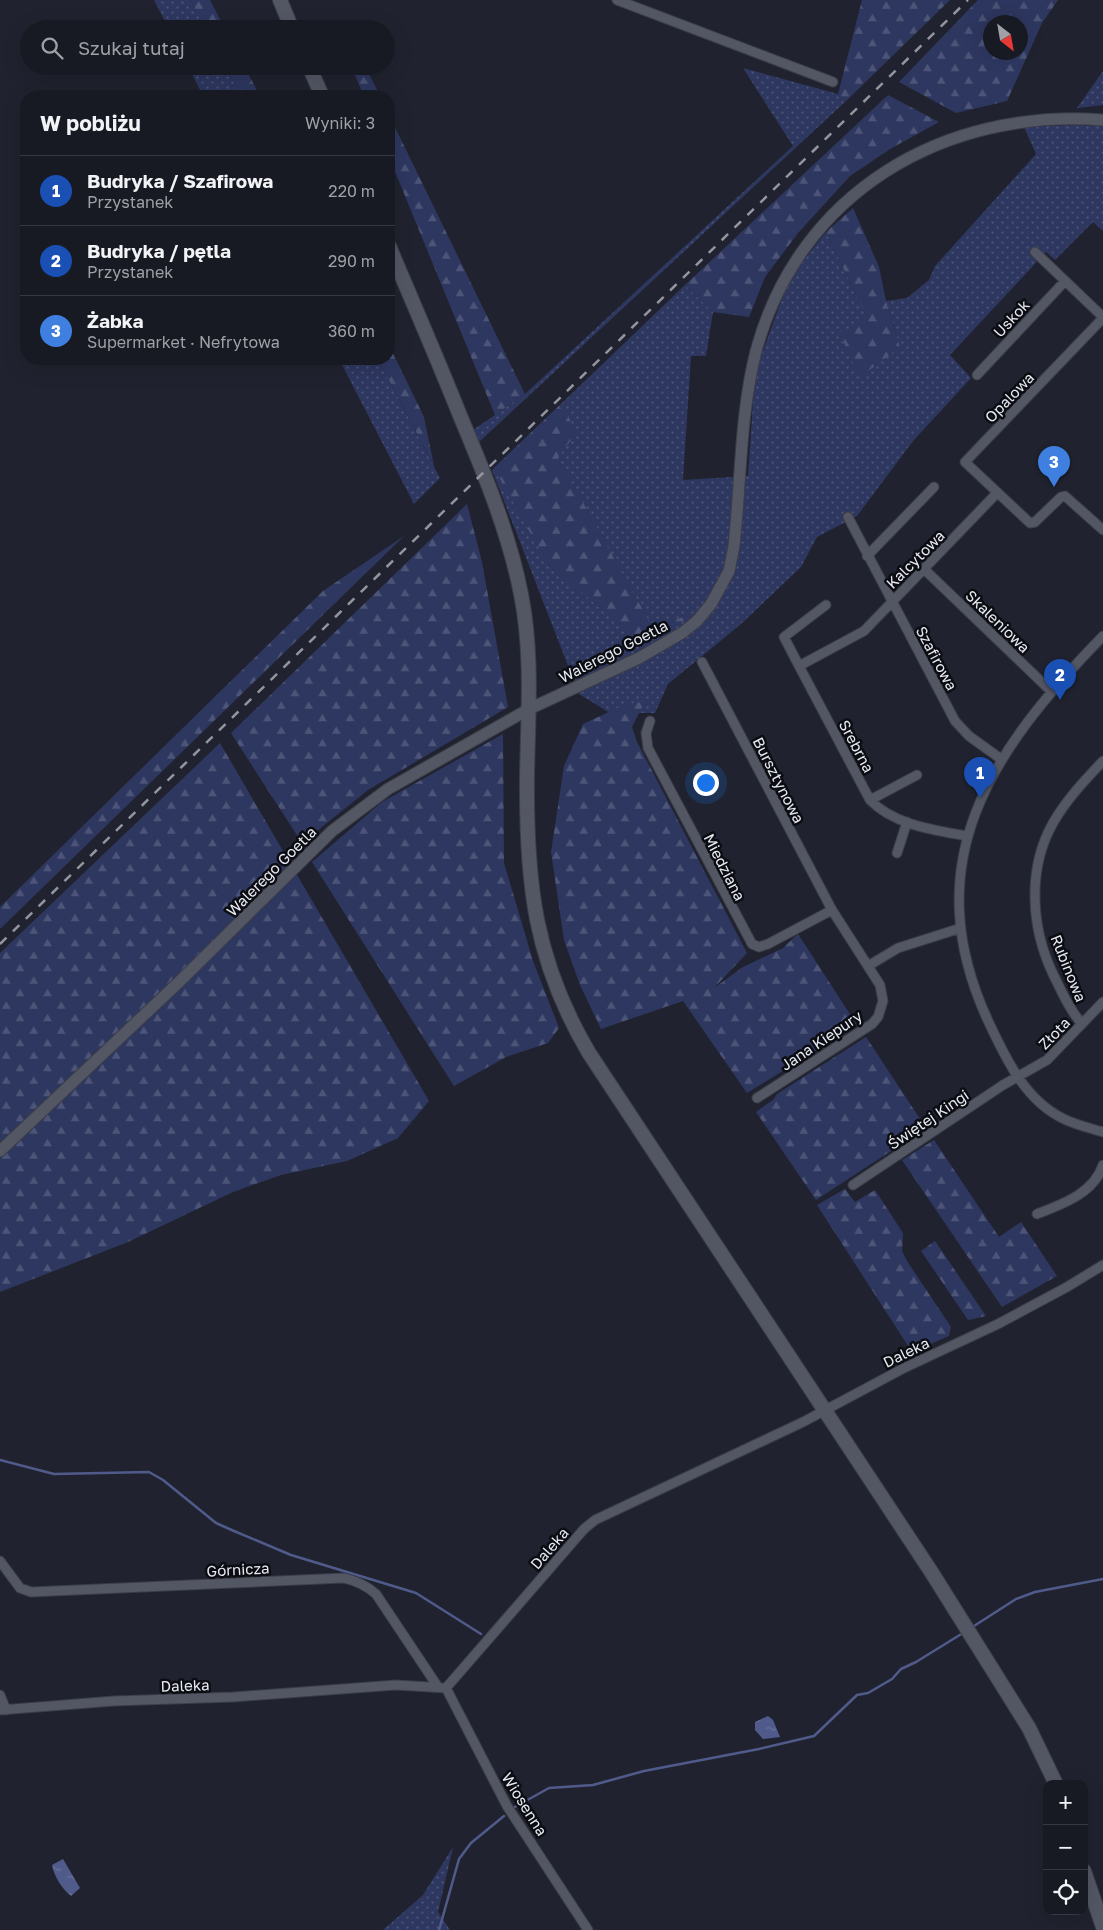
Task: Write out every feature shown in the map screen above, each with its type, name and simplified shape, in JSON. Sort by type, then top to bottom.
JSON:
[{"type":"main road","points":[[280,0],[288,20]]},
{"type":"main road","points":[[290,0],[298,20]]},
{"type":"main road","points":[[312,75],[319,90]]},
{"type":"main road","points":[[319,75],[325,90]]},
{"type":"main road","points":[[395,260],[489,483],[507,537],[525,616],[529,709],[527,775],[529,875],[542,946],[555,984],[576,1032],[589,1053],[932,1573],[1029,1728],[1054,1780]]},
{"type":"main road","points":[[1088,1883],[1103,1928]]},
{"type":"street","points":[[617,0],[833,82]]},
{"type":"street","name":"Walerego Goetla","points":[[0,1151],[178,984],[332,831],[388,789],[529,709],[664,645],[696,621],[711,604],[728,571],[734,546],[750,380],[765,324],[783,279],[838,211],[878,177],[902,161],[959,135],[1022,121],[1074,118],[1103,120]]},
{"type":"street","points":[[1035,252],[1103,318]]},
{"type":"street","name":"Uskok","points":[[977,375],[1065,280]]},
{"type":"street","name":"Opalowa","points":[[997,493],[966,462],[1103,318]]},
{"type":"street","points":[[867,556],[934,487]]},
{"type":"street","points":[[997,493],[1032,524],[1061,497],[1068,497],[1103,530]]},
{"type":"street","name":"Kalcytowa","points":[[799,666],[868,628],[997,493]]},
{"type":"street","name":"Szafirowa","points":[[848,517],[955,721],[969,736],[1001,759]]},
{"type":"street","name":"Skaleniowa","points":[[925,570],[1052,692]]},
{"type":"street","name":"Srebrna","points":[[826,605],[784,637],[870,800],[885,813],[908,822],[967,836]]},
{"type":"street","points":[[1103,636],[1052,692],[1001,759],[980,798],[967,836],[961,875],[961,928],[970,975],[980,1004],[1019,1077],[1032,1096],[1050,1111],[1070,1121],[1103,1132]]},
{"type":"street","name":"Bursztynowa","points":[[702,662],[832,910]]},
{"type":"street","name":"Miedziana","points":[[650,721],[646,732],[648,748],[738,921],[752,944],[759,947],[768,944],[832,910]]},
{"type":"street","name":"Rubinowa","points":[[1082,1024],[1072,1014],[1050,967],[1040,938],[1035,886],[1040,856],[1053,824],[1076,790],[1103,761]]},
{"type":"street","points":[[870,800],[917,775]]},
{"type":"street","points":[[897,853],[908,822]]},
{"type":"street","name":"Jana Kiepury","points":[[758,1098],[854,1036],[878,1016],[883,1001],[883,993],[832,910]]},
{"type":"street","points":[[868,966],[898,948],[961,928]]},
{"type":"street","name":"Złota","points":[[1019,1077],[1047,1060],[1103,1002]]},
{"type":"street","name":"Świętej Kingi","points":[[853,1185],[1019,1077]]},
{"type":"street","points":[[1037,1214],[1062,1204],[1094,1183],[1103,1165]]},
{"type":"street","name":"Daleka","points":[[3,1710],[114,1701],[233,1697],[396,1685],[442,1688],[577,1536],[595,1520],[794,1426],[1024,1311],[1103,1264]]},
{"type":"street","name":"Górnicza","points":[[0,1561],[20,1588],[31,1592],[344,1578],[352,1580],[366,1585],[381,1600],[442,1688]]},
{"type":"street","name":"Wiosenna","points":[[442,1688],[507,1806],[588,1930]]},
{"type":"street","points":[[0,1695],[3,1710]]},
{"type":"green space","points":[[154,0],[190,0],[200,20],[164,20]]},
{"type":"green space","points":[[190,0],[210,0],[220,20],[200,20]]},
{"type":"green space","points":[[862,0],[950,0],[846,101],[838,94]]},
{"type":"green space","points":[[978,0],[1058,0],[1042,23],[1028,54],[1028,15],[983,15],[983,60],[1025,60],[1007,101],[956,113],[899,82]]},
{"type":"green space","points":[[743,68],[838,94],[846,101],[479,442],[473,430],[525,394],[793,146]]},
{"type":"green space","points":[[1103,71],[1103,105],[1077,108]]},
{"type":"green space","points":[[192,75],[230,75],[238,90],[200,90]]},
{"type":"green space","points":[[230,75],[249,75],[257,90],[238,90]]},
{"type":"green space","points":[[355,75],[370,75],[377,90],[361,90]]},
{"type":"green space","points":[[888,95],[939,122],[890,149],[850,176],[798,233],[765,277],[749,317],[713,312],[685,285]]},
{"type":"green space","points":[[1103,126],[1103,231],[1093,222],[1055,260],[1046,252],[950,355],[971,378],[913,441],[857,516],[817,537],[801,567],[741,624],[668,684],[655,713],[610,713],[579,694],[492,470],[685,285],[713,312],[706,356],[691,356],[683,480],[748,476],[755,373],[789,279],[826,232],[867,318],[900,347],[886,301],[907,298],[929,280],[935,266],[1036,154],[1024,127]]},
{"type":"green space","points":[[395,127],[525,394],[495,415],[395,172]]},
{"type":"green space","points":[[853,208],[879,267],[886,301],[900,347],[859,378],[840,333],[867,318],[826,232]]},
{"type":"green space","points":[[395,357],[424,417],[434,466],[381,365],[395,365]]},
{"type":"green space","points":[[342,365],[381,365],[440,478],[414,504]]},
{"type":"green space","points":[[562,403],[576,433],[558,458],[653,628],[697,612],[658,638],[651,640],[629,634],[546,561],[494,468]]},
{"type":"green space","points":[[467,504],[482,562],[508,707],[368,790],[302,843],[231,733]]},
{"type":"green space","points":[[404,536],[0,929],[0,907],[323,591]]},
{"type":"green space","points":[[645,701],[632,727],[637,742],[747,953],[714,988],[743,967],[783,948],[798,934],[857,1025],[747,1093],[683,1001],[601,1029],[580,985],[564,940],[551,852],[564,766],[583,724],[624,705]]},
{"type":"green space","points":[[503,734],[504,863],[533,961],[559,1028],[548,1043],[506,1057],[454,1086],[312,862],[382,802]]},
{"type":"green space","points":[[220,743],[429,1101],[398,1138],[347,1161],[281,1175],[233,1192],[128,1242],[0,1292],[0,953]]},
{"type":"green space","points":[[866,1037],[926,1128],[816,1200],[756,1112],[774,1099],[777,1094]]},
{"type":"green space","points":[[934,1140],[999,1237],[1021,1222],[1057,1276],[1002,1307],[902,1160]]},
{"type":"green space","points":[[845,1189],[855,1202],[875,1190],[903,1233],[902,1251],[907,1261],[951,1327],[949,1336],[912,1352],[817,1205]]},
{"type":"green space","points":[[935,1241],[986,1316],[968,1320],[921,1251]]},
{"type":"green space","points":[[453,1847],[438,1912],[450,1930],[383,1930],[423,1895]]},
{"type":"water","points":[[768,1716],[773,1720],[780,1737],[763,1739],[755,1730],[755,1722]]},
{"type":"water","points":[[63,1859],[80,1888],[71,1896],[59,1882],[52,1865]]},
{"type":"waterway","points":[[0,1460],[54,1474],[149,1472],[163,1480],[216,1523],[291,1555],[416,1593],[481,1634]]},
{"type":"waterway","points":[[974,1626],[1016,1599],[1035,1592],[1103,1579]]},
{"type":"waterway","points":[[513,1808],[549,1788],[593,1785],[644,1771],[759,1749],[814,1736],[857,1695],[868,1693],[892,1679],[901,1669],[963,1633]]},
{"type":"waterway","points":[[439,1930],[459,1859],[471,1843],[504,1816]]},
{"type":"railway","points":[[0,944],[968,0]]},
{"type":"place","name":"Żabka","points":[[1054,487]]},
{"type":"place","name":"Budryka / pętla","points":[[1060,700]]},
{"type":"place","name":"Budryka / Szafirowa","points":[[980,798]]}]
